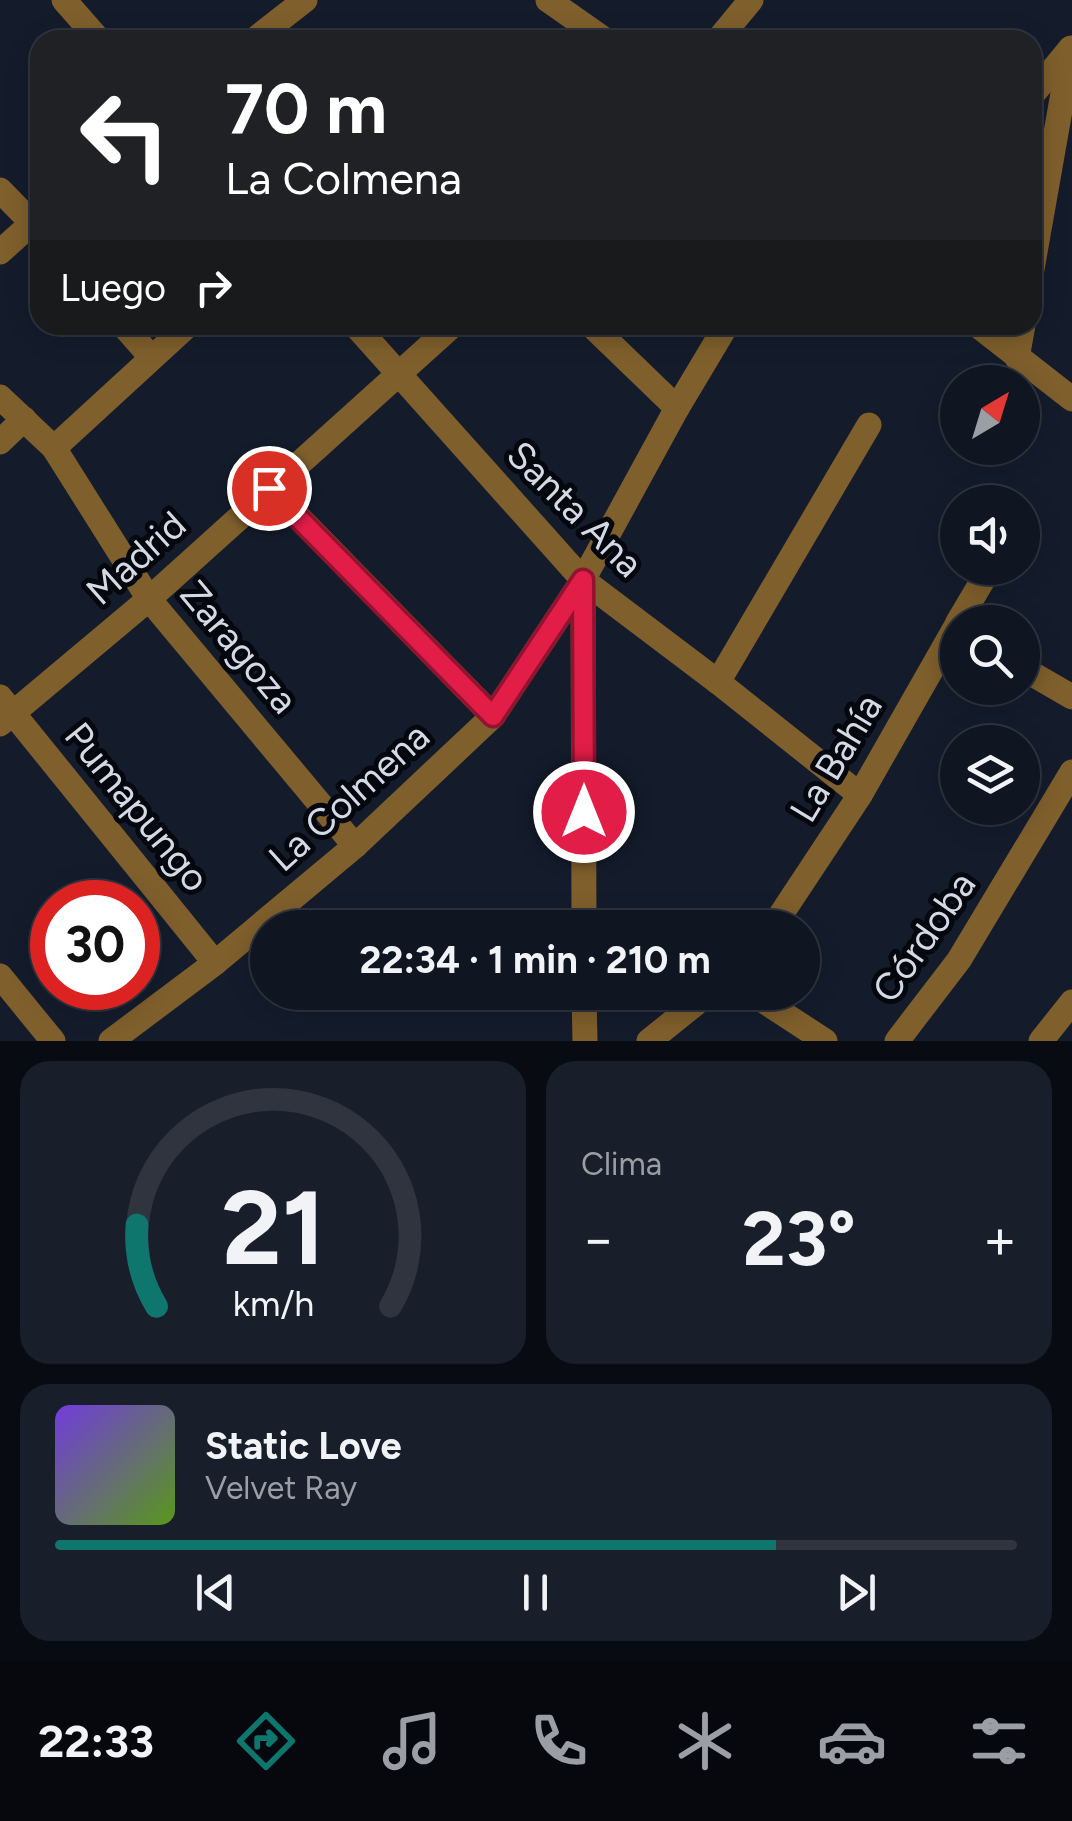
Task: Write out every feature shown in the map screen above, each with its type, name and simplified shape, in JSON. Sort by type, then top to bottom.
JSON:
[{"type":"street","points":[[64,0],[90,30]]},
{"type":"street","points":[[267,30],[306,0]]},
{"type":"street","points":[[548,0],[592,30]]},
{"type":"street","points":[[726,30],[751,0]]},
{"type":"street","points":[[1042,84],[1072,47]]},
{"type":"street","points":[[1042,214],[1072,47]]},
{"type":"street","points":[[0,190],[30,216]]},
{"type":"street","points":[[0,252],[30,229]]},
{"type":"street","points":[[132,335],[151,357]]},
{"type":"street","points":[[54,448],[176,335]]},
{"type":"street","name":"Santa Ana","points":[[363,335],[583,580],[860,795]]},
{"type":"street","name":"Madrid","points":[[4,711],[149,599],[441,335]]},
{"type":"street","points":[[601,335],[677,408]]},
{"type":"street","name":"La Colmena","points":[[111,1041],[215,963],[355,846],[493,716],[583,580],[721,335]]},
{"type":"street","points":[[990,335],[1072,400]]},
{"type":"street","points":[[1017,358],[1021,335]]},
{"type":"street","name":"Zaragoza","points":[[0,398],[54,448],[149,599],[355,846]]},
{"type":"street","points":[[0,442],[24,419]]},
{"type":"street","points":[[718,682],[869,425]]},
{"type":"street","points":[[269,488],[493,716]]},
{"type":"street","points":[[583,580],[584,910]]},
{"type":"street","name":"La Bahía","points":[[784,910],[860,795],[940,656]]},
{"type":"street","points":[[1040,678],[1072,696]]},
{"type":"street","name":"Pumapungo","points":[[4,711],[215,963]]},
{"type":"street","name":"Córdoba","points":[[898,1041],[959,960],[1072,772]]},
{"type":"street","points":[[0,976],[54,1041]]},
{"type":"street","points":[[1041,1041],[1072,1002]]},
{"type":"street","points":[[584,1010],[584,1041]]},
{"type":"street","points":[[649,1041],[688,1010]]},
{"type":"street","points":[[778,1010],[826,1041]]},
{"type":"route","points":[[269,488],[493,716],[583,580],[584,812]]}]
